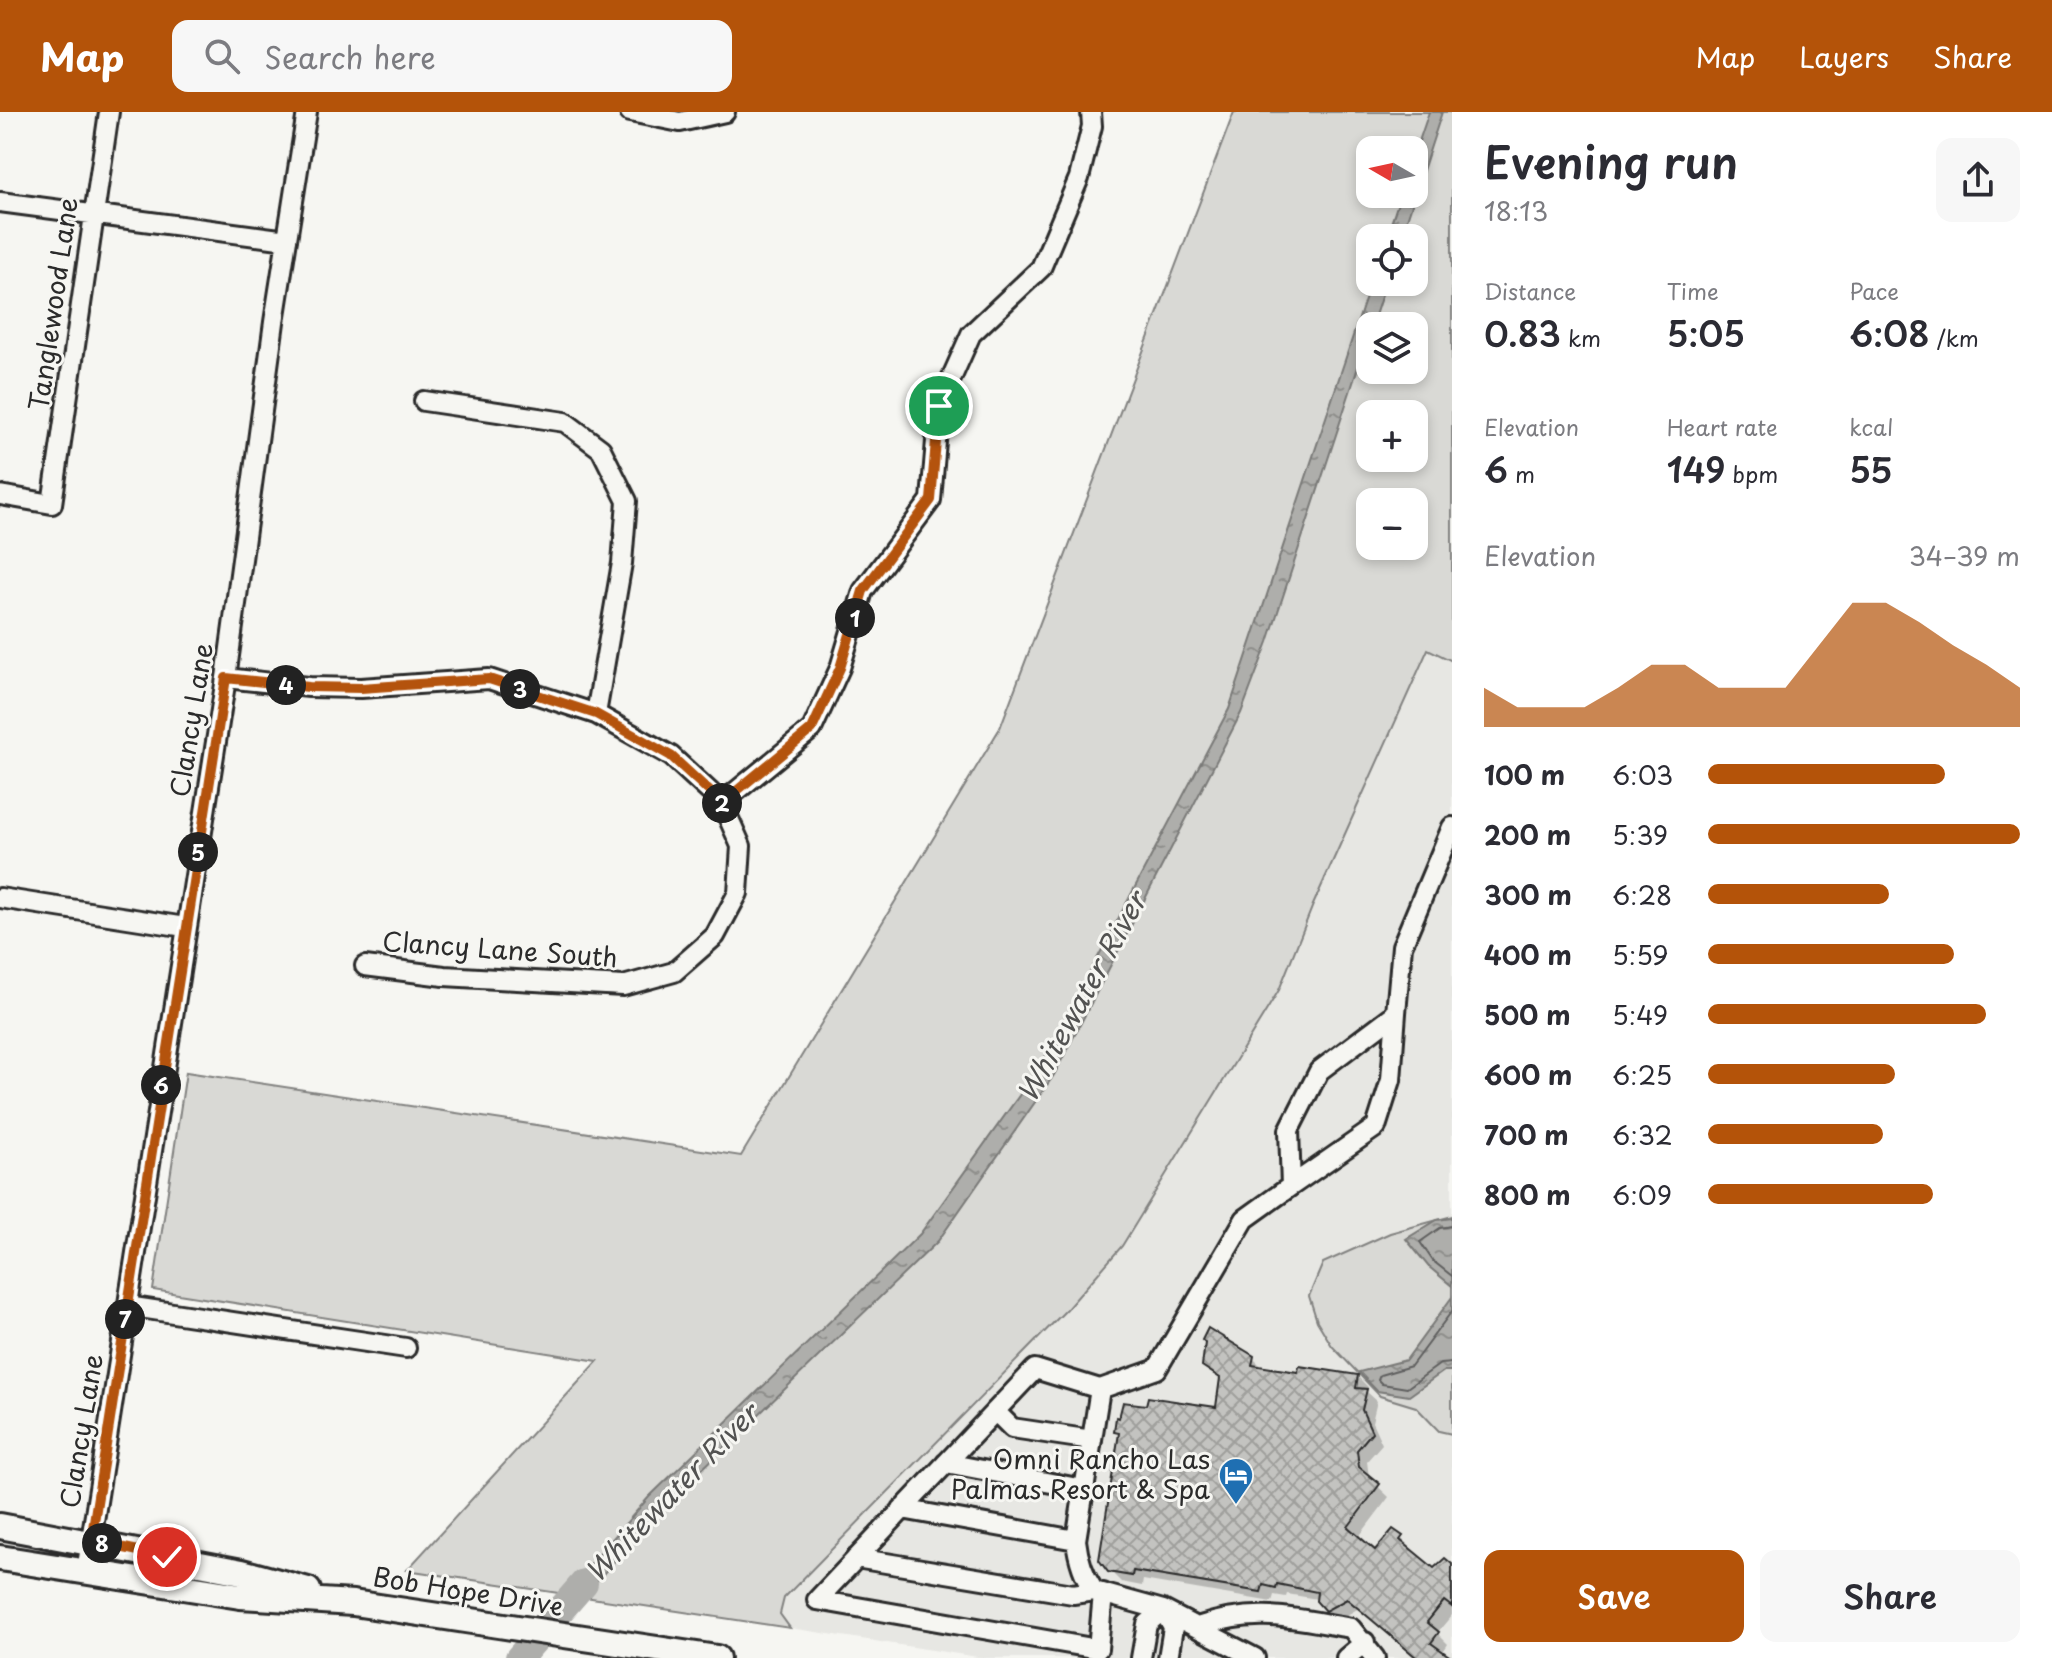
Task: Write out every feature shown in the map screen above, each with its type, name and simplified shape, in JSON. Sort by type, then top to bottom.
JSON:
[{"type":"main road","points":[[0,1526],[242,1572],[353,1603]]},
{"type":"main road","points":[[0,1558],[240,1596],[353,1603]]},
{"type":"main road","name":"Bob Hope Drive","points":[[353,1603],[717,1658]]},
{"type":"street","name":"Tanglewood Lane","points":[[0,495],[52,504],[109,112]]},
{"type":"street","name":"Clancy Lane","points":[[86,1572],[226,678],[307,112]]},
{"type":"street","points":[[630,112],[680,122],[725,112]]},
{"type":"street","points":[[722,803],[812,729],[840,668],[863,591],[931,500],[939,406],[971,334],[1041,268],[1079,178],[1092,126],[1091,112]]},
{"type":"street","points":[[0,202],[287,240]]},
{"type":"street","points":[[424,401],[565,422],[601,449],[627,501],[622,563],[596,714]]},
{"type":"street","name":"Clancy Lane South","points":[[226,678],[348,688],[489,679],[596,714],[671,756],[722,803],[741,846],[738,893],[715,936],[674,972],[623,986],[444,976],[365,966]]},
{"type":"street","points":[[1100,1389],[1076,1540],[1079,1561],[1099,1592],[1098,1649],[817,1600],[1035,1369],[1100,1389],[1157,1369],[1245,1219],[1376,1127],[1391,1080],[1402,946],[1452,827]]},
{"type":"street","points":[[0,898],[185,927]]},
{"type":"street","points":[[1291,1186],[1289,1130],[1319,1071],[1396,1013]]},
{"type":"street","points":[[127,1306],[406,1348]]},
{"type":"street","points":[[995,1411],[1012,1428],[1092,1440]]},
{"type":"street","points":[[946,1463],[1083,1489]]},
{"type":"street","points":[[902,1509],[1076,1540]]},
{"type":"street","points":[[856,1558],[1073,1594],[1099,1592],[1163,1610],[1255,1658]]},
{"type":"street","points":[[1141,1658],[1147,1624],[1163,1610]]},
{"type":"street","points":[[1163,1610],[1173,1628],[1168,1658]]},
{"type":"street","points":[[1197,1627],[1231,1615],[1264,1614],[1351,1628],[1370,1650],[1346,1658]]},
{"type":"shaded area","points":[[1234,112],[1452,112],[1452,661],[1428,649],[1313,905],[1279,990],[1122,1246],[1067,1309],[784,1598],[780,1614],[790,1628],[407,1570],[598,1361],[153,1290],[186,1072],[741,1156],[1000,728]]},
{"type":"shaded area","points":[[1428,648],[1452,661],[1452,1216],[1390,1233],[1323,1263],[1309,1296],[1317,1321],[1332,1346],[1380,1396],[1416,1407],[1439,1431],[1452,1434],[1452,1658],[984,1658],[790,1628],[780,1614],[784,1598],[1067,1309],[1279,990],[1313,905]]},
{"type":"shaded area","points":[[1452,1216],[1452,1434],[1439,1431],[1416,1407],[1380,1396],[1332,1346],[1317,1321],[1309,1296],[1323,1263],[1390,1233]]},
{"type":"water","points":[[1429,112],[1442,112],[1428,155],[1428,136],[1421,136]]},
{"type":"water","points":[[1396,208],[1411,208],[1406,224],[1391,224]]},
{"type":"water","points":[[1366,296],[1381,296],[1376,312],[1361,312]]},
{"type":"water","points":[[1356,327],[1356,374],[1268,642],[1241,713],[1054,1075],[938,1241],[663,1507],[568,1613],[550,1610],[649,1497],[920,1234],[1041,1065],[1229,709]]},
{"type":"water","points":[[1452,1218],[1452,1286],[1428,1266],[1406,1239],[1437,1220]]},
{"type":"water","points":[[1452,1297],[1452,1371],[1444,1371],[1409,1396],[1377,1391],[1359,1372],[1406,1360]]},
{"type":"building","name":"Omni Rancho Las Palmas Resort & Spa","points":[[1208,1328],[1254,1356],[1252,1365],[1298,1372],[1299,1366],[1358,1375],[1356,1388],[1367,1389],[1362,1410],[1372,1432],[1357,1450],[1359,1467],[1380,1484],[1348,1527],[1375,1550],[1393,1529],[1403,1536],[1400,1540],[1434,1568],[1445,1558],[1452,1564],[1452,1607],[1444,1601],[1427,1622],[1439,1632],[1431,1643],[1452,1658],[1417,1658],[1347,1599],[1325,1611],[1316,1601],[1317,1592],[1277,1584],[1276,1588],[1263,1585],[1261,1592],[1133,1571],[1132,1576],[1108,1572],[1099,1560],[1119,1433],[1114,1432],[1116,1417],[1119,1418],[1123,1402],[1146,1405],[1148,1397],[1216,1407],[1220,1378],[1202,1366],[1205,1343],[1202,1340]]},
{"type":"waterway","name":"Whitewater River","points":[[519,1658],[584,1583]]},
{"type":"place","name":"Omni Rancho Las Palmas Resort & Spa","points":[[1236,1506]]},
{"type":"route","points":[[167,1557],[91,1541],[226,678],[309,687],[361,688],[418,681],[489,679],[596,714],[671,756],[722,803],[812,729],[840,668],[863,591],[931,500],[939,406]]}]
